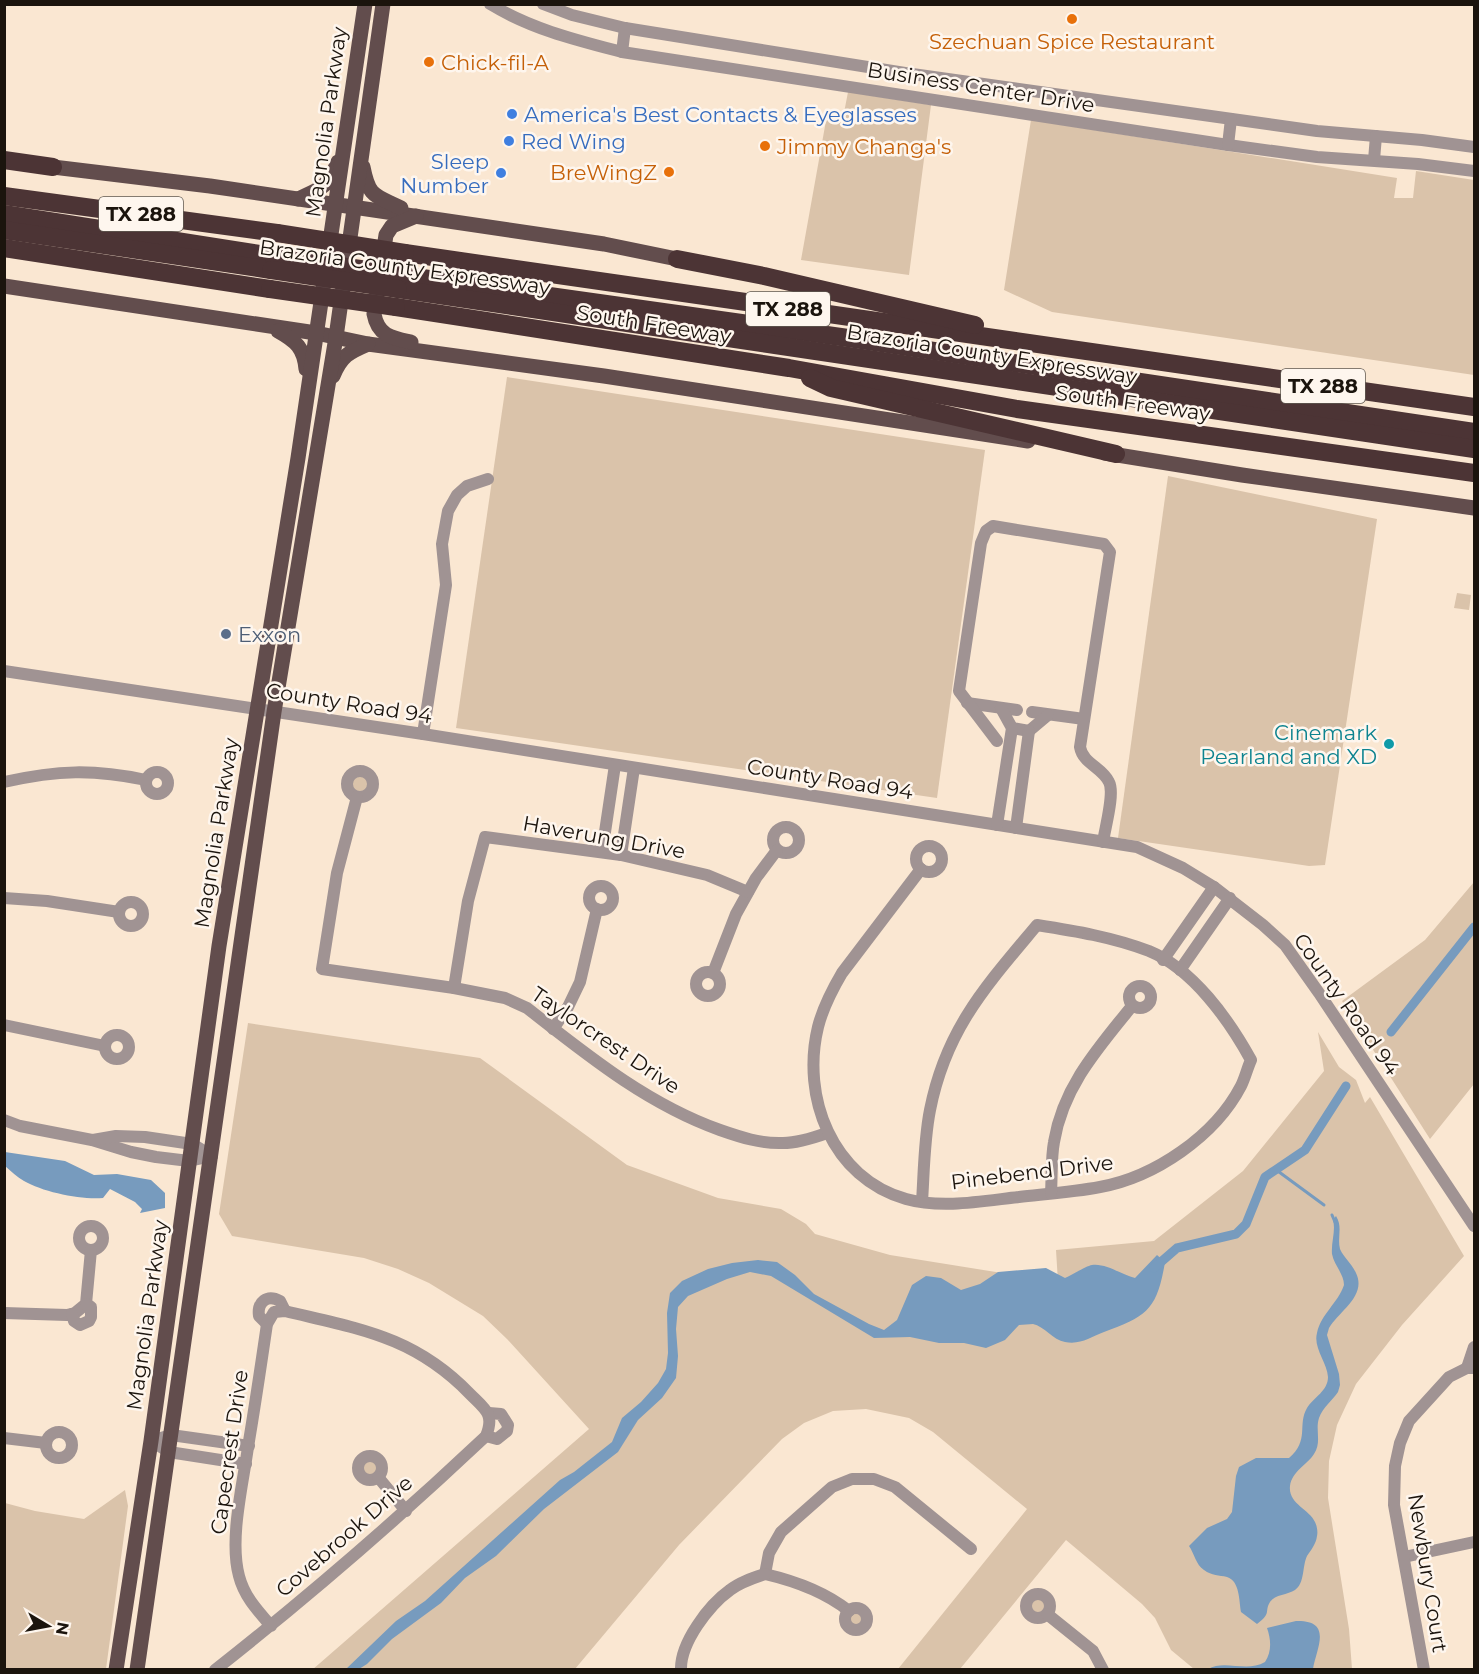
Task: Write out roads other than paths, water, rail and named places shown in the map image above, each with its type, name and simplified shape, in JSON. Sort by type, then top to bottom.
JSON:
[{"type":"highway","points":[[4,160],[53,167]]},
{"type":"highway","name":"South Freeway","points":[[4,196],[277,233],[1474,407]]},
{"type":"highway","name":"Brazoria County Expressway","points":[[4,214],[272,263],[398,291],[1474,449]]},
{"type":"highway","name":"Brazoria County Expressway","points":[[4,230],[272,263]]},
{"type":"highway","name":"South Freeway","points":[[4,248],[270,289],[398,291],[789,368],[1017,409],[1474,473]]},
{"type":"highway","points":[[677,259],[764,276],[946,319],[1171,364]]},
{"type":"highway","name":"Brazoria County Expressway","points":[[398,291],[848,338],[1474,432]]},
{"type":"highway","points":[[789,368],[831,388],[1116,454]]},
{"type":"main road","name":"Magnolia Parkway","points":[[116,1670],[151,1441],[222,928],[286,534],[365,4]]},
{"type":"main road","name":"Magnolia Parkway","points":[[138,1670],[274,712],[336,337],[383,4]]},
{"type":"main road","points":[[298,199],[322,188],[332,177],[343,148]]},
{"type":"main road","points":[[362,159],[366,180],[372,193],[416,216]]},
{"type":"main road","points":[[53,167],[199,184],[336,204],[604,244],[677,259]]},
{"type":"main road","points":[[416,216],[392,226],[386,235],[374,314],[376,325],[393,338],[412,342],[443,355]]},
{"type":"main road","points":[[4,286],[316,333],[368,344],[604,376],[1242,475],[1474,508]]},
{"type":"main road","points":[[271,326],[295,340],[301,347],[308,387]]},
{"type":"main road","points":[[327,390],[338,363],[350,352],[368,344]]},
{"type":"main road","points":[[286,534],[294,546],[292,564],[294,595]]},
{"type":"main road","points":[[222,928],[243,930]]},
{"type":"street","name":"Business Center Drive","points":[[490,4],[538,28],[566,38],[622,52],[1228,145],[1317,157],[1374,160],[1474,171]]},
{"type":"street","name":"Business Center Drive","points":[[543,4],[572,15],[625,28],[833,62],[1317,131],[1474,147]]},
{"type":"street","points":[[622,52],[625,28]]},
{"type":"street","points":[[830,83],[833,62]]},
{"type":"street","points":[[1026,114],[1035,92]]},
{"type":"street","points":[[1228,145],[1231,119]]},
{"type":"street","points":[[1374,160],[1376,136]]},
{"type":"street","points":[[423,734],[446,585],[442,544],[448,511],[457,495],[467,486],[488,479]]},
{"type":"street","points":[[997,741],[958,691],[981,543],[986,531],[993,526],[1104,544],[1110,552],[1080,747],[1082,755],[1109,780],[1112,789],[1103,842]]},
{"type":"street","name":"County Road 94","points":[[4,671],[423,734],[1137,847],[1183,868],[1214,887],[1285,945],[1474,1226]]},
{"type":"street","points":[[967,703],[1017,710]]},
{"type":"street","points":[[997,825],[1012,728],[1001,708]]},
{"type":"street","points":[[1032,712],[1084,719]]},
{"type":"street","points":[[1016,828],[1029,731],[1048,714]]},
{"type":"street","points":[[1012,728],[1029,731]]},
{"type":"street","points":[[602,852],[615,765]]},
{"type":"street","points":[[621,855],[634,768]]},
{"type":"street","points":[[4,782],[36,775],[84,771],[106,772],[146,780]]},
{"type":"street","name":"Taylorcrest Drive","points":[[357,797],[337,873],[322,969],[454,988],[513,1001],[527,1008],[634,1089],[686,1117],[713,1128],[765,1143],[805,1140],[827,1133]]},
{"type":"street","name":"Haverung Drive","points":[[454,988],[468,901],[485,837],[621,855],[707,875],[747,892]]},
{"type":"street","points":[[713,973],[725,938],[747,892],[777,850]]},
{"type":"street","name":"Pinebend Drive","points":[[921,870],[842,973],[824,1008],[818,1027],[813,1067],[818,1108],[827,1133],[837,1150],[861,1176],[890,1193],[937,1204],[1101,1187],[1141,1174],[1166,1161],[1201,1135],[1240,1086],[1251,1060],[1225,1018],[1180,970]]},
{"type":"street","points":[[1163,960],[1214,887]]},
{"type":"street","points":[[4,898],[70,904],[119,912]]},
{"type":"street","points":[[922,1202],[934,1090],[950,1044],[985,986],[1037,925],[1112,939],[1150,952],[1180,970],[1230,898]]},
{"type":"street","points":[[553,1029],[568,1007],[580,982],[597,909]]},
{"type":"street","points":[[1051,1193],[1054,1143],[1066,1100],[1086,1063],[1132,1006]]},
{"type":"street","points":[[4,1025],[105,1046]]},
{"type":"street","points":[[4,1120],[20,1126],[92,1140],[131,1152],[189,1161],[212,1156]]},
{"type":"street","points":[[92,1140],[116,1136],[145,1137],[192,1144],[212,1156]]},
{"type":"street","points":[[4,1313],[72,1314],[74,1322],[80,1324],[88,1321],[92,1311],[86,1304],[91,1250]]},
{"type":"street","name":"Capecrest Drive","points":[[271,1626],[249,1600],[238,1574],[236,1557],[239,1507],[267,1324],[259,1316],[260,1304],[263,1300],[275,1298],[280,1301],[279,1311],[366,1331],[402,1344],[449,1374],[489,1424]]},
{"type":"street","name":"Newbury Court","points":[[1424,1670],[1394,1505],[1395,1466],[1400,1443],[1409,1421],[1449,1377],[1471,1368],[1474,1347]]},
{"type":"street","name":"Covebrook Drive","points":[[215,1670],[271,1626],[406,1511],[489,1424]]},
{"type":"street","points":[[151,1441],[171,1435],[249,1446]]},
{"type":"street","points":[[4,1438],[46,1443]]},
{"type":"street","points":[[151,1441],[169,1452],[246,1464]]},
{"type":"street","points":[[378,1477],[406,1511]]},
{"type":"street","points":[[765,1574],[769,1553],[781,1532],[832,1487],[852,1479],[874,1479],[895,1487],[971,1549]]},
{"type":"street","points":[[1404,1557],[1474,1542]]},
{"type":"street","points":[[681,1670],[687,1642],[699,1623],[729,1591],[745,1581],[765,1574],[798,1582],[837,1602],[849,1611]]},
{"type":"street","points":[[1047,1614],[1093,1651],[1103,1670]]},
{"type":"water","points":[[5,1152],[65,1161],[94,1175],[117,1174],[151,1180],[165,1193],[165,1208],[140,1213],[142,1209],[135,1202],[110,1189],[103,1198],[94,1198],[41,1189],[21,1179],[5,1166]]},
{"type":"water","points":[[1336,1216],[1339,1224],[1340,1249],[1356,1273],[1358,1289],[1350,1303],[1333,1322],[1327,1335],[1339,1374],[1338,1392],[1319,1418],[1316,1450],[1294,1476],[1290,1486],[1295,1502],[1315,1522],[1316,1539],[1307,1556],[1298,1587],[1292,1592],[1272,1599],[1266,1615],[1257,1624],[1241,1612],[1238,1592],[1231,1579],[1201,1568],[1189,1546],[1207,1528],[1227,1519],[1232,1512],[1239,1467],[1256,1458],[1289,1458],[1295,1451],[1301,1439],[1304,1414],[1326,1386],[1327,1371],[1316,1339],[1322,1320],[1344,1285],[1332,1254],[1333,1220]]},
{"type":"water","points":[[1157,1255],[1165,1262],[1158,1291],[1148,1309],[1131,1321],[1085,1340],[1071,1343],[1061,1341],[1033,1324],[1019,1325],[1005,1340],[986,1348],[910,1337],[874,1338],[771,1276],[750,1272],[688,1296],[678,1307],[676,1378],[662,1398],[638,1420],[618,1452],[544,1509],[496,1556],[465,1578],[441,1603],[392,1639],[367,1664],[359,1669],[346,1669],[396,1621],[425,1601],[560,1480],[574,1472],[612,1442],[622,1418],[641,1402],[658,1383],[666,1369],[667,1313],[670,1293],[682,1281],[708,1269],[732,1263],[758,1260],[777,1262],[795,1275],[814,1294],[884,1330],[897,1320],[912,1285],[926,1276],[941,1278],[961,1290],[980,1284],[998,1272],[1046,1268],[1065,1278],[1089,1266],[1097,1265],[1135,1278]]},
{"type":"water","points":[[1296,1621],[1308,1622],[1319,1630],[1319,1645],[1313,1669],[1208,1669],[1221,1665],[1250,1666],[1265,1662],[1270,1645],[1267,1628]]},
{"type":"waterway","points":[[1391,1032],[1474,927]]},
{"type":"waterway","points":[[1154,1268],[1177,1248],[1236,1234],[1246,1224],[1265,1177],[1305,1150],[1346,1086]]},
{"type":"waterway","points":[[1275,1169],[1324,1205]]},
{"type":"waterway","points":[[1332,1215],[1335,1222]]},
{"type":"place","name":"Szechuan Spice Restaurant","points":[[1072,19]]},
{"type":"place","name":"Chick-fil-A","points":[[429,62]]},
{"type":"place","name":"America's Best Contacts & Eyeglasses","points":[[512,114]]},
{"type":"place","name":"Red Wing","points":[[509,141]]},
{"type":"place","name":"Jimmy Changa's","points":[[765,146]]},
{"type":"place","name":"BreWingZ","points":[[669,172]]},
{"type":"place","name":"Sleep Number","points":[[501,173]]},
{"type":"place","name":"Exxon","points":[[226,634]]},
{"type":"place","name":"Cinemark Pearland and XD","points":[[1389,744]]}]
